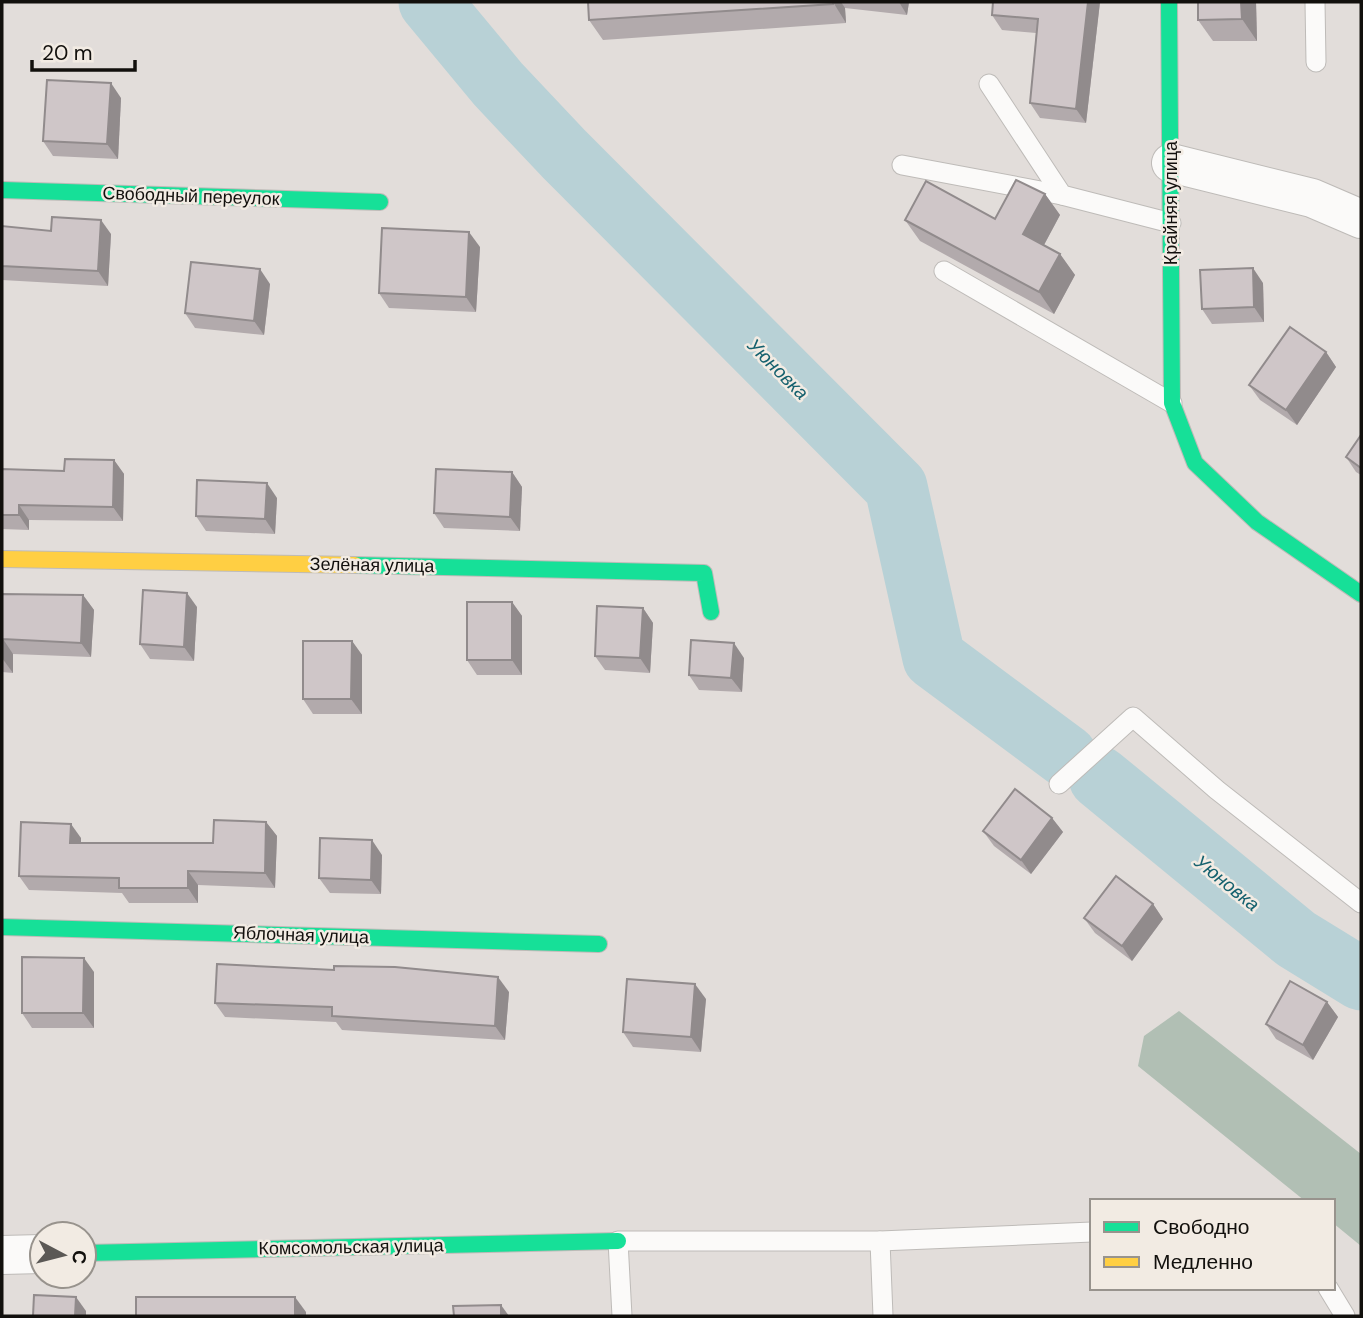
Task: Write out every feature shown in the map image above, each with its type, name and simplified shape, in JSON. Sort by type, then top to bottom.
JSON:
[{"type":"street","name":"Крайняя улица","points":[[1169,2],[1172,403]]},
{"type":"street","points":[[1171,163],[1312,198],[1361,219]]},
{"type":"street","name":"Свободный переулок","points":[[2,190],[380,202]]},
{"type":"street","points":[[1172,403],[1195,463],[1257,522],[1361,594]]},
{"type":"street","name":"Зелёная улица","points":[[2,559],[620,569],[704,573],[711,612]]},
{"type":"street","name":"Яблочная улица","points":[[2,927],[599,944]]},
{"type":"street","name":"Комсомольская улица","points":[[98,1253],[618,1241]]},
{"type":"street","points":[[2,1255],[28,1254]]},
{"type":"lane","points":[[1315,2],[1316,62]]},
{"type":"lane","points":[[989,84],[1062,195]]},
{"type":"lane","points":[[902,165],[1062,195],[1171,223]]},
{"type":"lane","points":[[944,271],[1172,403]]},
{"type":"lane","points":[[1059,784],[1133,717],[1217,790],[1361,903]]},
{"type":"lane","points":[[622,1316],[618,1241],[880,1241],[1090,1232]]},
{"type":"lane","points":[[880,1241],[883,1316]]},
{"type":"lane","points":[[1329,1290],[1345,1316]]},
{"type":"shaded area","points":[[1179,1011],[1361,1154],[1361,1246],[1335,1225],[1335,1199],[1303,1199],[1138,1066],[1144,1036]]},
{"type":"building","points":[[588,2],[833,2],[833,4],[589,20]]},
{"type":"building","points":[[993,2],[1088,2],[1076,109],[1030,103],[1038,19],[992,15]]},
{"type":"building","points":[[1198,2],[1241,2],[1242,19],[1198,20]]},
{"type":"building","points":[[47,80],[111,83],[107,144],[43,141]]},
{"type":"building","points":[[1016,180],[1045,194],[1023,234],[1060,254],[1039,292],[905,220],[926,181],[995,219]]},
{"type":"building","points":[[52,217],[101,220],[98,271],[2,266],[2,226],[51,231]]},
{"type":"building","points":[[382,228],[469,232],[466,297],[379,293]]},
{"type":"building","points":[[191,262],[260,269],[254,321],[185,313]]},
{"type":"building","points":[[1253,268],[1254,307],[1202,309],[1200,270]]},
{"type":"building","points":[[1290,327],[1326,352],[1286,410],[1249,385]]},
{"type":"building","points":[[1361,435],[1361,468],[1346,457]]},
{"type":"building","points":[[65,459],[114,460],[113,507],[19,505],[19,515],[2,515],[2,469],[64,471]]},
{"type":"building","points":[[436,469],[512,472],[510,517],[434,513]]},
{"type":"building","points":[[197,480],[267,483],[265,519],[196,516]]},
{"type":"building","points":[[143,590],[187,593],[184,647],[140,644]]},
{"type":"building","points":[[2,594],[83,595],[81,643],[3,639],[2,658]]},
{"type":"building","points":[[467,602],[512,602],[512,660],[467,660]]},
{"type":"building","points":[[597,606],[643,608],[640,658],[595,656]]},
{"type":"building","points":[[691,640],[734,643],[731,678],[689,675]]},
{"type":"building","points":[[303,641],[352,641],[351,699],[303,699]]},
{"type":"building","points":[[1015,789],[1052,818],[1021,860],[983,831]]},
{"type":"building","points":[[214,820],[266,822],[265,873],[188,871],[188,888],[119,888],[119,878],[19,876],[21,822],[71,824],[70,843],[213,843]]},
{"type":"building","points":[[320,838],[372,840],[371,880],[319,878]]},
{"type":"building","points":[[1116,876],[1153,904],[1122,946],[1084,918]]},
{"type":"building","points":[[22,957],[84,958],[83,1013],[22,1013]]},
{"type":"building","points":[[217,964],[334,970],[334,966],[395,967],[498,977],[495,1026],[332,1016],[332,1007],[215,1003]]},
{"type":"building","points":[[627,979],[695,984],[691,1037],[623,1032]]},
{"type":"building","points":[[1290,981],[1327,1002],[1303,1045],[1266,1024]]},
{"type":"building","points":[[34,1295],[76,1297],[75,1316],[33,1316]]},
{"type":"building","points":[[136,1297],[295,1297],[295,1316],[136,1316]]},
{"type":"building","points":[[501,1305],[501,1316],[454,1316],[453,1306]]},
{"type":"waterway","name":"Уюновка","points":[[430,2],[498,84],[564,154],[896,487],[934,658],[1066,756]]},
{"type":"waterway","name":"Уюновка","points":[[1100,778],[1296,939],[1361,979]]},
{"type":"traffic: fast","points":[[1169,2],[1172,403],[1195,463],[1257,522],[1361,594]]},
{"type":"traffic: fast","points":[[2,190],[380,202]]},
{"type":"traffic: fast","points":[[355,565],[704,573],[711,612]]},
{"type":"traffic: fast","points":[[2,927],[599,944]]},
{"type":"traffic: fast","points":[[98,1253],[618,1241]]},
{"type":"traffic: slow","points":[[2,559],[355,565]]}]
